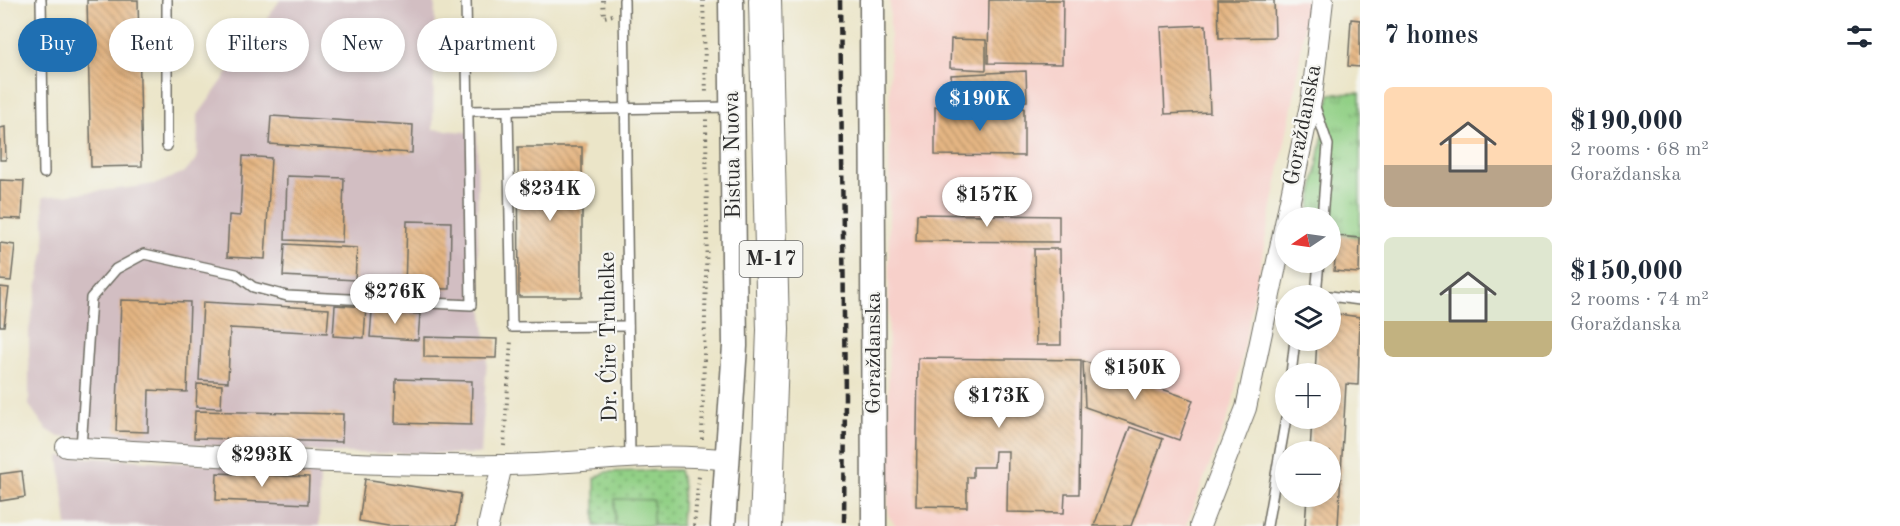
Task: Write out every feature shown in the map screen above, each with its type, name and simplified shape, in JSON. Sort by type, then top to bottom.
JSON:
[{"type":"highway","name":"M-17","points":[[765,0],[773,330],[766,526]]},
{"type":"street","name":"Bistua Nuova","points":[[723,526],[735,346],[731,0]]},
{"type":"street","name":"Goraždanska","points":[[872,0],[874,526]]},
{"type":"street","name":"Goraždanska","points":[[1200,526],[1246,408],[1312,96],[1323,0]]},
{"type":"street","points":[[73,447],[373,464],[502,465],[630,458],[700,457],[728,460]]},
{"type":"street","points":[[488,526],[502,465]]},
{"type":"lane","points":[[41,0],[44,173]]},
{"type":"lane","points":[[167,0],[167,146]]},
{"type":"lane","points":[[73,447],[92,298],[116,269],[144,254],[236,274],[253,287],[287,296],[471,305],[466,0]]},
{"type":"lane","name":"Dr. Ćire Truhelke","points":[[624,0],[630,458]]},
{"type":"lane","points":[[1312,96],[1328,145],[1323,207]]},
{"type":"lane","points":[[468,111],[732,107]]},
{"type":"lane","points":[[508,111],[512,327],[628,326]]},
{"type":"lane","points":[[1341,298],[1360,300]]},
{"type":"lane","points":[[1267,526],[1284,429]]},
{"type":"path","points":[[694,526],[700,457],[707,234],[704,0]]},
{"type":"path","points":[[502,465],[512,327]]},
{"type":"shaded area","points":[[280,0],[435,0],[435,18],[417,18],[417,72],[434,72],[433,129],[477,133],[478,255],[487,359],[481,454],[338,453],[59,437],[46,429],[29,405],[29,330],[45,247],[43,197],[159,183],[184,172],[197,159],[198,115],[229,72],[309,72],[309,18],[267,18]]},
{"type":"shaded area","points":[[890,0],[1308,0],[1294,97],[1232,406],[1186,526],[896,526],[888,515]]},
{"type":"shaded area","points":[[59,456],[320,470],[319,526],[67,526]]},
{"type":"green space","points":[[1360,93],[1360,238],[1341,234],[1341,207],[1310,207],[1330,94]]},
{"type":"green space","points":[[679,470],[683,486],[681,526],[595,526],[595,478],[606,472]]},
{"type":"green space","points":[[615,499],[653,500],[653,526],[615,526]]},
{"type":"building","points":[[87,0],[138,0],[138,18],[109,18],[109,72],[140,72],[142,166],[91,167],[89,72],[97,72],[97,18],[87,18]]},
{"type":"building","points":[[989,0],[1063,0],[1062,64],[988,63]]},
{"type":"building","points":[[1218,0],[1274,0],[1275,37],[1219,38]]},
{"type":"building","points":[[1351,19],[1360,20],[1360,67],[1348,66]]},
{"type":"building","points":[[1206,25],[1210,112],[1165,114],[1161,27]]},
{"type":"building","points":[[951,39],[986,40],[986,70],[950,68]]},
{"type":"building","points":[[1026,71],[1027,101],[953,104],[951,75]]},
{"type":"building","points":[[935,107],[1024,108],[1024,156],[935,155]]},
{"type":"building","points":[[271,116],[413,125],[412,153],[269,144]]},
{"type":"building","points":[[5,127],[6,160],[0,160],[0,128]]},
{"type":"building","points":[[518,147],[582,147],[582,297],[519,297]]},
{"type":"building","points":[[243,156],[271,158],[265,259],[227,257],[229,215],[240,216]]},
{"type":"building","points":[[287,176],[344,178],[342,242],[285,240]]},
{"type":"building","points":[[0,180],[24,181],[22,219],[0,218]]},
{"type":"building","points":[[917,214],[1059,216],[1059,242],[916,241]]},
{"type":"building","points":[[407,221],[451,222],[450,289],[405,288]]},
{"type":"building","points":[[1341,236],[1360,238],[1359,273],[1341,272]]},
{"type":"building","points":[[0,243],[15,245],[11,281],[0,280]]},
{"type":"building","points":[[285,244],[357,248],[355,280],[283,276]]},
{"type":"building","points":[[1034,249],[1060,249],[1061,345],[1036,345]]},
{"type":"building","points":[[0,287],[9,288],[4,326],[0,326]]},
{"type":"building","points":[[121,300],[190,302],[187,392],[149,390],[148,432],[116,431]]},
{"type":"building","points":[[203,302],[329,309],[327,333],[230,328],[228,382],[199,380]]},
{"type":"building","points":[[335,305],[366,307],[364,338],[333,336]]},
{"type":"building","points":[[372,311],[420,314],[418,340],[370,337]]},
{"type":"building","points":[[1341,314],[1360,317],[1358,385],[1346,384],[1341,473],[1341,441],[1311,441],[1311,429],[1341,429],[1341,363],[1316,363],[1316,351],[1341,351]]},
{"type":"building","points":[[424,337],[497,339],[496,358],[424,357]]},
{"type":"building","points":[[918,358],[1081,360],[1079,494],[1065,494],[1064,513],[1007,512],[1008,451],[995,451],[994,467],[973,467],[973,477],[967,477],[967,507],[916,506]]},
{"type":"building","points":[[1083,361],[1193,400],[1179,440],[1085,407]]},
{"type":"building","points":[[396,379],[472,381],[471,425],[395,423]]},
{"type":"building","points":[[197,384],[222,385],[221,408],[196,407]]},
{"type":"building","points":[[195,411],[343,414],[342,442],[194,438]]},
{"type":"building","points":[[1130,427],[1163,439],[1131,526],[1094,526]]},
{"type":"building","points":[[22,471],[25,497],[0,501],[0,474]]},
{"type":"building","points":[[217,473],[309,477],[308,504],[216,500]]},
{"type":"building","points":[[365,479],[461,494],[456,526],[388,526],[359,521]]},
{"type":"building","points":[[1306,507],[1339,507],[1338,526],[1305,526]]},
{"type":"railway","points":[[840,0],[845,395],[844,526]]}]
